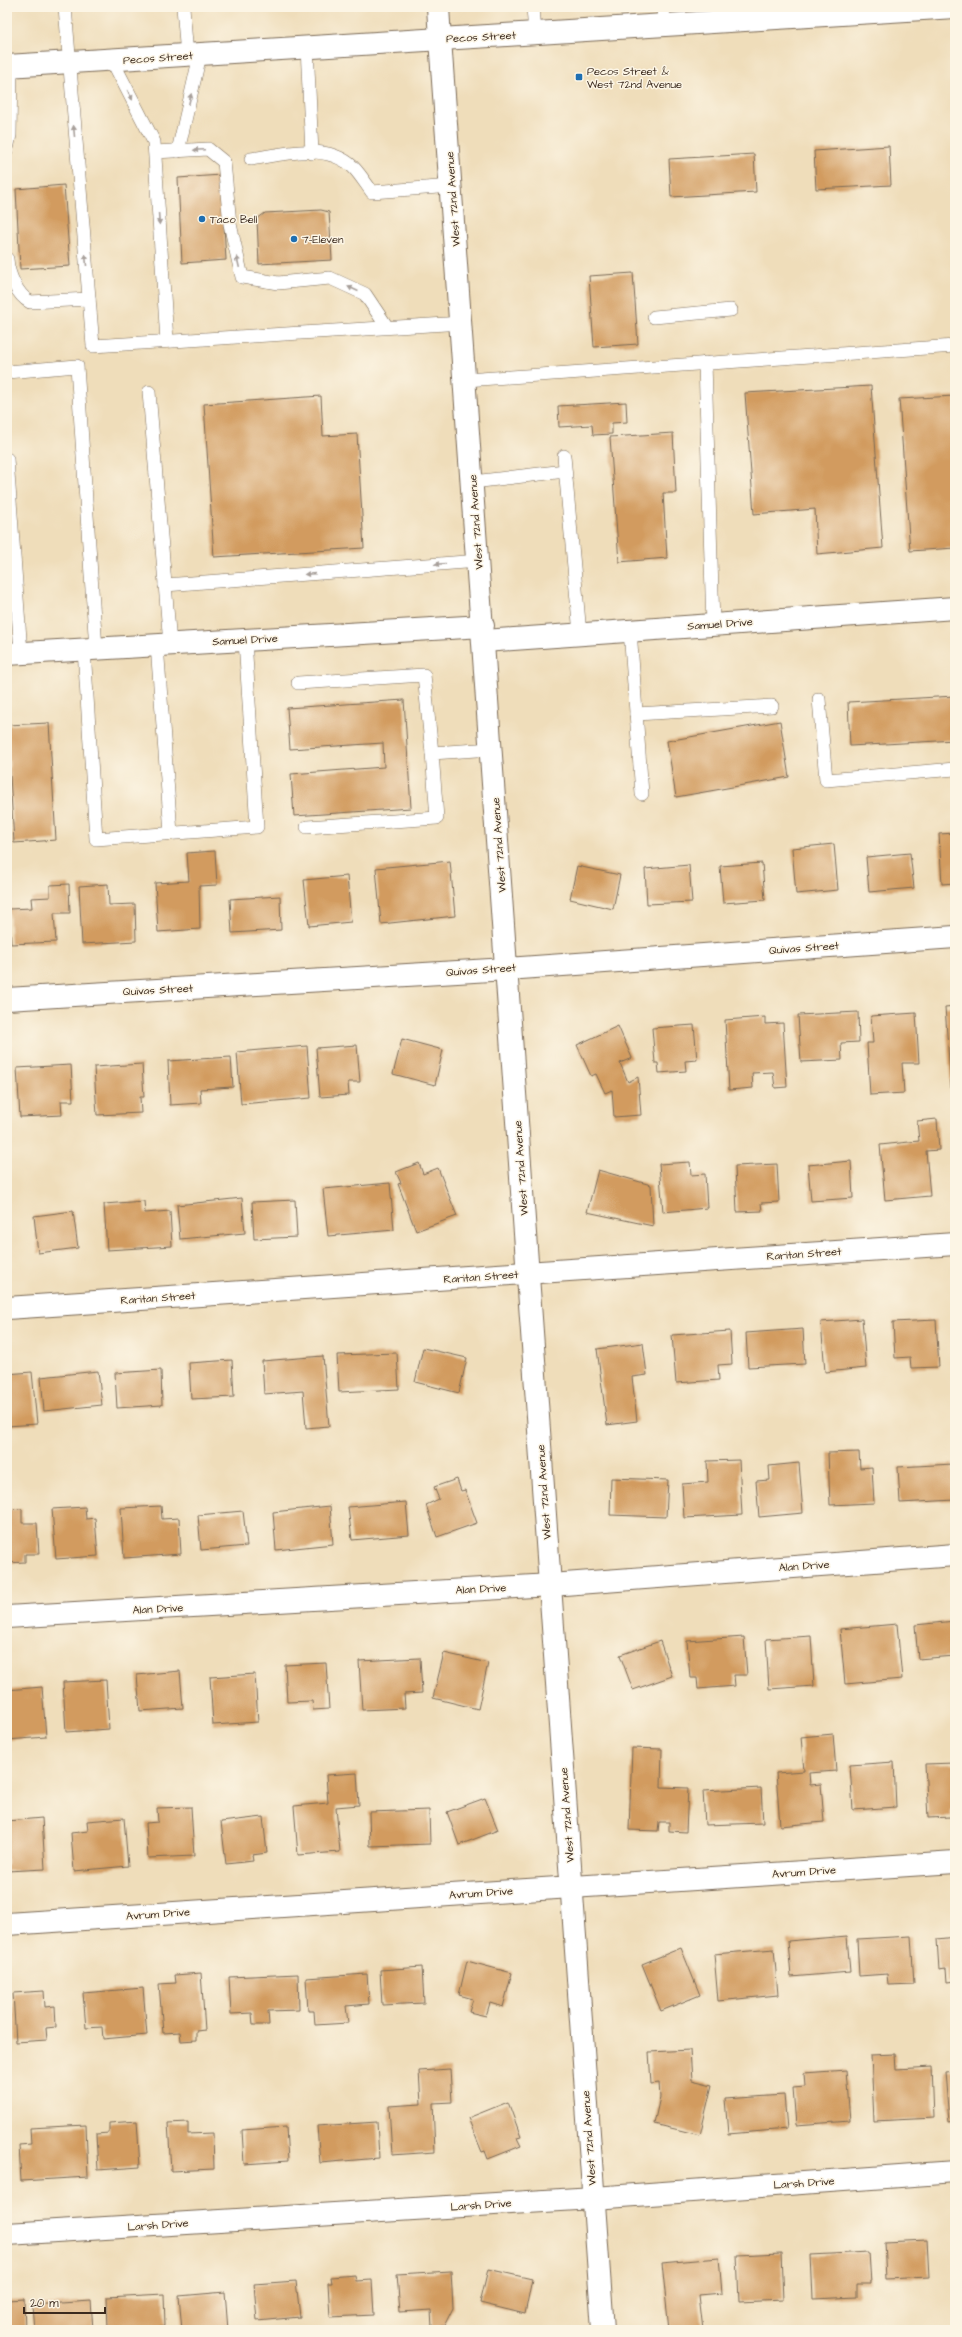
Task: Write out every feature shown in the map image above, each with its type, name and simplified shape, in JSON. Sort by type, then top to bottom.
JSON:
[{"type":"street","name":"West 72nd Avenue","points":[[438,7],[479,561],[603,2330]]},
{"type":"street","name":"Pecos Street","points":[[9,66],[535,34],[663,16],[955,7]]},
{"type":"street","name":"Samuel Drive","points":[[14,653],[244,640],[484,633],[580,634],[955,608]]},
{"type":"street","name":"Quivas Street","points":[[7,999],[507,969],[955,937]]},
{"type":"street","name":"Raritan Street","points":[[7,1308],[529,1274],[955,1244]]},
{"type":"street","name":"Alan Drive","points":[[7,1617],[551,1585],[955,1555]]},
{"type":"street","name":"Avrum Drive","points":[[7,1924],[955,1862]]},
{"type":"street","name":"Larsh Drive","points":[[7,2234],[594,2198],[955,2172]]},
{"type":"lane","points":[[65,7],[68,63],[93,346],[462,323]]},
{"type":"lane","points":[[178,151],[193,55],[182,7]]},
{"type":"lane","points":[[533,7],[535,34]]},
{"type":"lane","points":[[307,47],[312,153]]},
{"type":"lane","points":[[112,60],[154,142],[167,341]]},
{"type":"lane","points":[[7,149],[10,136],[9,66]]},
{"type":"lane","points":[[155,152],[208,149],[224,162],[230,224],[242,277],[278,283],[330,278],[365,294],[387,327]]},
{"type":"lane","points":[[251,159],[298,152],[328,154],[353,167],[372,192],[452,186]]},
{"type":"lane","points":[[7,259],[8,270],[23,299],[30,302],[89,299]]},
{"type":"lane","points":[[654,317],[731,310]]},
{"type":"lane","points":[[466,380],[955,346]]},
{"type":"lane","points":[[705,363],[712,624]]},
{"type":"lane","points":[[7,372],[77,366],[90,649],[96,839],[257,827],[244,640]]},
{"type":"lane","points":[[148,392],[165,586],[163,645],[171,833]]},
{"type":"lane","points":[[564,456],[580,634]]},
{"type":"lane","points":[[7,459],[14,653]]},
{"type":"lane","points":[[473,482],[565,471]]},
{"type":"lane","points":[[165,586],[479,561]]},
{"type":"lane","points":[[630,630],[642,794]]},
{"type":"lane","points":[[298,683],[424,675],[437,818],[307,827]]},
{"type":"lane","points":[[819,699],[826,780],[955,769]]},
{"type":"lane","points":[[636,714],[772,706]]},
{"type":"lane","points":[[432,753],[492,748]]},
{"type":"building","points":[[889,146],[891,185],[816,189],[814,151]]},
{"type":"building","points":[[754,154],[756,192],[671,197],[669,159]]},
{"type":"building","name":"Taco Bell","points":[[221,175],[226,260],[182,263],[178,178]]},
{"type":"building","points":[[64,185],[70,266],[20,269],[16,189]]},
{"type":"building","name":"7-Eleven","points":[[321,210],[329,212],[332,260],[259,264],[257,219],[265,213]]},
{"type":"building","points":[[633,273],[638,344],[594,347],[589,276]]},
{"type":"building","points":[[871,386],[883,548],[817,554],[815,509],[754,514],[745,393]]},
{"type":"building","points":[[321,396],[323,436],[357,434],[364,548],[214,557],[204,404]]},
{"type":"building","points":[[955,396],[955,548],[910,551],[899,399]]},
{"type":"building","points":[[626,402],[627,422],[612,423],[612,434],[593,435],[592,425],[559,427],[558,406]]},
{"type":"building","points":[[673,433],[676,493],[663,493],[667,558],[619,562],[610,437]]},
{"type":"building","points":[[955,696],[955,740],[850,746],[848,702]]},
{"type":"building","points":[[404,700],[411,808],[294,816],[291,774],[384,767],[383,743],[290,749],[287,708]]},
{"type":"building","points":[[780,721],[789,777],[676,797],[667,741]]},
{"type":"building","points":[[49,723],[56,840],[14,843],[7,725]]},
{"type":"building","points":[[955,833],[955,883],[942,884],[939,834]]},
{"type":"building","points":[[834,844],[838,890],[796,894],[792,848]]},
{"type":"building","points":[[215,851],[217,885],[199,886],[200,929],[158,932],[155,883],[189,881],[187,853]]},
{"type":"building","points":[[910,853],[914,888],[869,892],[866,857]]},
{"type":"building","points":[[450,861],[455,916],[381,924],[376,868]]},
{"type":"building","points":[[762,863],[765,900],[723,903],[720,866]]},
{"type":"building","points":[[689,865],[692,902],[647,904],[645,869]]},
{"type":"building","points":[[577,866],[620,875],[613,909],[570,899]]},
{"type":"building","points":[[347,876],[351,922],[309,926],[304,880]]},
{"type":"building","points":[[69,884],[70,913],[54,913],[56,942],[11,944],[9,909],[32,908],[31,898],[50,897],[50,885]]},
{"type":"building","points":[[108,884],[109,905],[135,904],[136,941],[82,944],[79,886]]},
{"type":"building","points":[[280,896],[281,930],[232,933],[230,899]]},
{"type":"building","points":[[955,1006],[955,1087],[951,1088],[945,1007]]},
{"type":"building","points":[[858,1012],[859,1042],[841,1043],[842,1060],[801,1062],[798,1015]]},
{"type":"building","points":[[916,1013],[919,1063],[902,1063],[904,1093],[870,1095],[867,1043],[873,1043],[871,1016]]},
{"type":"building","points":[[765,1017],[765,1024],[783,1023],[787,1087],[775,1088],[773,1072],[752,1073],[753,1088],[729,1090],[725,1020]]},
{"type":"building","points":[[694,1025],[697,1060],[685,1061],[686,1071],[659,1073],[658,1063],[655,1063],[652,1028]]},
{"type":"building","points":[[618,1026],[632,1058],[620,1063],[628,1082],[638,1077],[641,1115],[614,1117],[612,1090],[605,1093],[596,1074],[591,1076],[577,1045]]},
{"type":"building","points":[[402,1039],[443,1050],[435,1085],[393,1074]]},
{"type":"building","points":[[357,1045],[360,1082],[348,1082],[349,1095],[320,1097],[316,1048]]},
{"type":"building","points":[[307,1046],[311,1098],[241,1104],[237,1052]]},
{"type":"building","points":[[231,1057],[233,1087],[200,1089],[201,1103],[170,1105],[168,1061]]},
{"type":"building","points":[[142,1064],[144,1097],[140,1097],[141,1113],[97,1115],[94,1067]]},
{"type":"building","points":[[71,1065],[73,1101],[61,1101],[62,1115],[20,1117],[17,1068]]},
{"type":"building","points":[[937,1119],[939,1150],[926,1151],[930,1196],[885,1200],[880,1145],[919,1141],[917,1121]]},
{"type":"building","points":[[851,1161],[853,1198],[811,1201],[808,1165]]},
{"type":"building","points":[[690,1162],[691,1175],[705,1174],[707,1208],[663,1212],[659,1164]]},
{"type":"building","points":[[419,1163],[423,1174],[438,1168],[457,1216],[416,1231],[398,1184],[401,1183],[396,1172]]},
{"type":"building","points":[[777,1164],[779,1202],[761,1203],[762,1211],[737,1212],[735,1166]]},
{"type":"building","points":[[598,1170],[651,1185],[653,1226],[587,1212]]},
{"type":"building","points":[[390,1183],[394,1230],[328,1236],[323,1189]]},
{"type":"building","points":[[242,1198],[245,1233],[180,1239],[177,1205]]},
{"type":"building","points":[[295,1200],[297,1237],[254,1239],[252,1202]]},
{"type":"building","points":[[144,1201],[145,1213],[170,1211],[172,1246],[107,1250],[104,1204]]},
{"type":"building","points":[[73,1211],[78,1248],[38,1253],[34,1216]]},
{"type":"building","points":[[862,1319],[866,1368],[825,1372],[821,1322]]},
{"type":"building","points":[[936,1320],[939,1367],[911,1368],[910,1357],[895,1358],[893,1322]]},
{"type":"building","points":[[803,1329],[805,1364],[748,1367],[746,1333]]},
{"type":"building","points":[[730,1331],[732,1364],[718,1365],[719,1380],[676,1383],[672,1335]]},
{"type":"building","points":[[643,1343],[647,1375],[632,1377],[637,1421],[607,1425],[597,1349]]},
{"type":"building","points":[[423,1348],[467,1358],[459,1393],[415,1382]]},
{"type":"building","points":[[397,1353],[399,1389],[339,1392],[337,1355]]},
{"type":"building","points":[[323,1356],[329,1426],[306,1428],[303,1391],[264,1394],[262,1361]]},
{"type":"building","points":[[232,1360],[234,1397],[191,1399],[189,1363]]},
{"type":"building","points":[[161,1370],[162,1405],[117,1408],[115,1373]]},
{"type":"building","points":[[98,1371],[102,1405],[44,1411],[41,1377]]},
{"type":"building","points":[[32,1372],[37,1424],[7,1426],[7,1374]]},
{"type":"building","points":[[859,1452],[860,1468],[872,1467],[874,1503],[830,1505],[828,1453]]},
{"type":"building","points":[[739,1460],[742,1515],[684,1518],[682,1484],[708,1482],[707,1461]]},
{"type":"building","points":[[799,1463],[803,1513],[759,1517],[756,1481],[770,1480],[769,1466]]},
{"type":"building","points":[[953,1464],[955,1500],[900,1503],[898,1467]]},
{"type":"building","points":[[611,1478],[668,1480],[666,1517],[610,1515]]},
{"type":"building","points":[[457,1479],[461,1491],[465,1490],[477,1523],[437,1537],[426,1505],[439,1499],[434,1487]]},
{"type":"building","points":[[406,1502],[409,1535],[352,1540],[348,1507]]},
{"type":"building","points":[[161,1506],[162,1519],[179,1518],[181,1554],[124,1558],[121,1508]]},
{"type":"building","points":[[330,1506],[333,1544],[276,1550],[273,1512]]},
{"type":"building","points":[[85,1507],[86,1519],[95,1518],[98,1556],[56,1559],[52,1509]]},
{"type":"building","points":[[22,1509],[22,1523],[37,1523],[39,1554],[25,1554],[25,1562],[7,1563],[7,1510]]},
{"type":"building","points":[[243,1511],[247,1546],[201,1550],[198,1515]]},
{"type":"building","points":[[955,1621],[955,1656],[918,1659],[915,1625]]},
{"type":"building","points":[[897,1624],[902,1679],[845,1684],[840,1629]]},
{"type":"building","points":[[811,1636],[814,1686],[769,1689],[766,1639]]},
{"type":"building","points":[[744,1637],[747,1675],[734,1675],[735,1686],[698,1689],[697,1678],[690,1678],[687,1641]]},
{"type":"building","points":[[660,1641],[672,1676],[633,1690],[620,1655]]},
{"type":"building","points":[[444,1653],[488,1663],[478,1709],[433,1698]]},
{"type":"building","points":[[420,1658],[422,1693],[404,1694],[405,1708],[362,1710],[359,1661]]},
{"type":"building","points":[[326,1663],[329,1709],[313,1710],[312,1701],[287,1702],[285,1665]]},
{"type":"building","points":[[180,1671],[183,1708],[140,1711],[137,1675]]},
{"type":"building","points":[[255,1674],[258,1722],[213,1725],[210,1677]]},
{"type":"building","points":[[106,1680],[109,1729],[66,1732],[63,1682]]},
{"type":"building","points":[[42,1687],[46,1737],[7,1740],[7,1690]]},
{"type":"building","points":[[833,1734],[836,1771],[809,1773],[810,1785],[821,1784],[824,1822],[780,1826],[776,1773],[804,1771],[801,1737]]},
{"type":"building","points":[[632,1748],[662,1749],[661,1787],[688,1788],[686,1832],[669,1831],[669,1822],[659,1822],[658,1831],[629,1830]]},
{"type":"building","points":[[894,1762],[896,1807],[853,1810],[850,1765]]},
{"type":"building","points":[[955,1763],[955,1810],[951,1810],[951,1817],[928,1818],[925,1764]]},
{"type":"building","points":[[357,1773],[359,1805],[336,1807],[340,1852],[298,1855],[294,1806],[328,1803],[326,1775]]},
{"type":"building","points":[[761,1788],[763,1823],[705,1825],[703,1791]]},
{"type":"building","points":[[485,1798],[498,1830],[459,1845],[447,1812]]},
{"type":"building","points":[[191,1807],[194,1856],[148,1858],[146,1823],[158,1822],[157,1808]]},
{"type":"building","points":[[429,1810],[430,1844],[370,1846],[369,1812]]},
{"type":"building","points":[[263,1817],[267,1853],[252,1855],[253,1861],[226,1864],[221,1822]]},
{"type":"building","points":[[42,1818],[45,1869],[7,1871],[7,1821]]},
{"type":"building","points":[[124,1818],[128,1866],[74,1871],[71,1833],[88,1831],[87,1821]]},
{"type":"building","points":[[847,1936],[850,1972],[791,1977],[788,1941]]},
{"type":"building","points":[[911,1936],[914,1984],[888,1985],[887,1974],[859,1976],[857,1939]]},
{"type":"building","points":[[955,1937],[955,1981],[947,1982],[946,1969],[939,1970],[937,1939]]},
{"type":"building","points":[[681,1948],[700,1995],[661,2011],[642,1964]]},
{"type":"building","points":[[774,1949],[778,1995],[718,2001],[714,1954]]},
{"type":"building","points":[[467,1961],[512,1973],[503,2007],[490,2003],[486,2016],[469,2012],[473,1999],[459,1995]]},
{"type":"building","points":[[422,1967],[424,2003],[382,2005],[380,1970]]},
{"type":"building","points":[[201,1973],[205,2030],[196,2031],[196,2040],[181,2041],[180,2032],[163,2033],[159,1984],[176,1983],[175,1975]]},
{"type":"building","points":[[298,1974],[299,2010],[268,2011],[269,2025],[253,2025],[252,2013],[231,2014],[229,1977]]},
{"type":"building","points":[[367,1974],[369,2004],[346,2006],[348,2023],[315,2025],[314,2011],[308,2011],[306,1978]]},
{"type":"building","points":[[143,1988],[147,2035],[103,2039],[102,2027],[86,2028],[83,1993]]},
{"type":"building","points":[[44,1991],[45,2007],[55,2006],[56,2027],[46,2028],[47,2040],[16,2042],[13,1993]]},
{"type":"building","points":[[690,2050],[692,2080],[712,2085],[700,2135],[654,2124],[660,2097],[659,2083],[651,2084],[649,2052]]},
{"type":"building","points":[[895,2054],[896,2069],[932,2067],[934,2118],[874,2121],[871,2055]]},
{"type":"building","points":[[450,2069],[452,2102],[433,2103],[435,2152],[392,2155],[389,2106],[421,2104],[419,2071]]},
{"type":"building","points":[[846,2070],[850,2121],[796,2125],[793,2088],[805,2087],[804,2073]]},
{"type":"building","points":[[955,2071],[955,2120],[949,2121],[945,2072]]},
{"type":"building","points":[[784,2095],[787,2129],[728,2134],[725,2099]]},
{"type":"building","points":[[508,2102],[521,2137],[517,2138],[521,2146],[488,2159],[485,2151],[482,2152],[468,2118]]},
{"type":"building","points":[[137,2121],[140,2167],[98,2170],[96,2134],[109,2133],[109,2123]]},
{"type":"building","points":[[188,2122],[188,2134],[213,2133],[214,2169],[171,2171],[168,2123]]},
{"type":"building","points":[[377,2122],[379,2158],[320,2163],[317,2126]]},
{"type":"building","points":[[86,2125],[88,2177],[21,2181],[19,2145],[31,2144],[30,2128]]},
{"type":"building","points":[[286,2127],[288,2161],[244,2164],[242,2130]]},
{"type":"building","points":[[927,2240],[929,2277],[886,2279],[884,2242]]},
{"type":"building","points":[[869,2252],[871,2284],[857,2284],[857,2297],[813,2299],[811,2255]]},
{"type":"building","points":[[781,2253],[783,2300],[739,2302],[737,2255]]},
{"type":"building","points":[[719,2258],[722,2293],[699,2295],[703,2330],[669,2330],[662,2263]]},
{"type":"building","points":[[488,2269],[532,2279],[525,2314],[480,2303]]},
{"type":"building","points":[[451,2271],[453,2308],[444,2326],[432,2327],[431,2310],[400,2312],[397,2274]]},
{"type":"building","points":[[355,2275],[356,2281],[372,2280],[374,2315],[330,2317],[328,2283],[332,2283],[331,2277]]},
{"type":"building","points":[[296,2281],[300,2317],[257,2321],[254,2284]]},
{"type":"building","points":[[225,2292],[228,2330],[182,2330],[179,2296]]},
{"type":"building","points":[[164,2294],[165,2326],[152,2327],[152,2330],[108,2330],[107,2297]]},
{"type":"building","points":[[24,2299],[25,2330],[7,2330],[7,2300]]},
{"type":"building","points":[[91,2301],[93,2330],[34,2330],[32,2305]]},
{"type":"place","name":"Pecos Street & West 72nd Avenue","points":[[579,77]]},
{"type":"place","name":"Taco Bell","points":[[202,219]]},
{"type":"place","name":"7-Eleven","points":[[294,239]]}]
